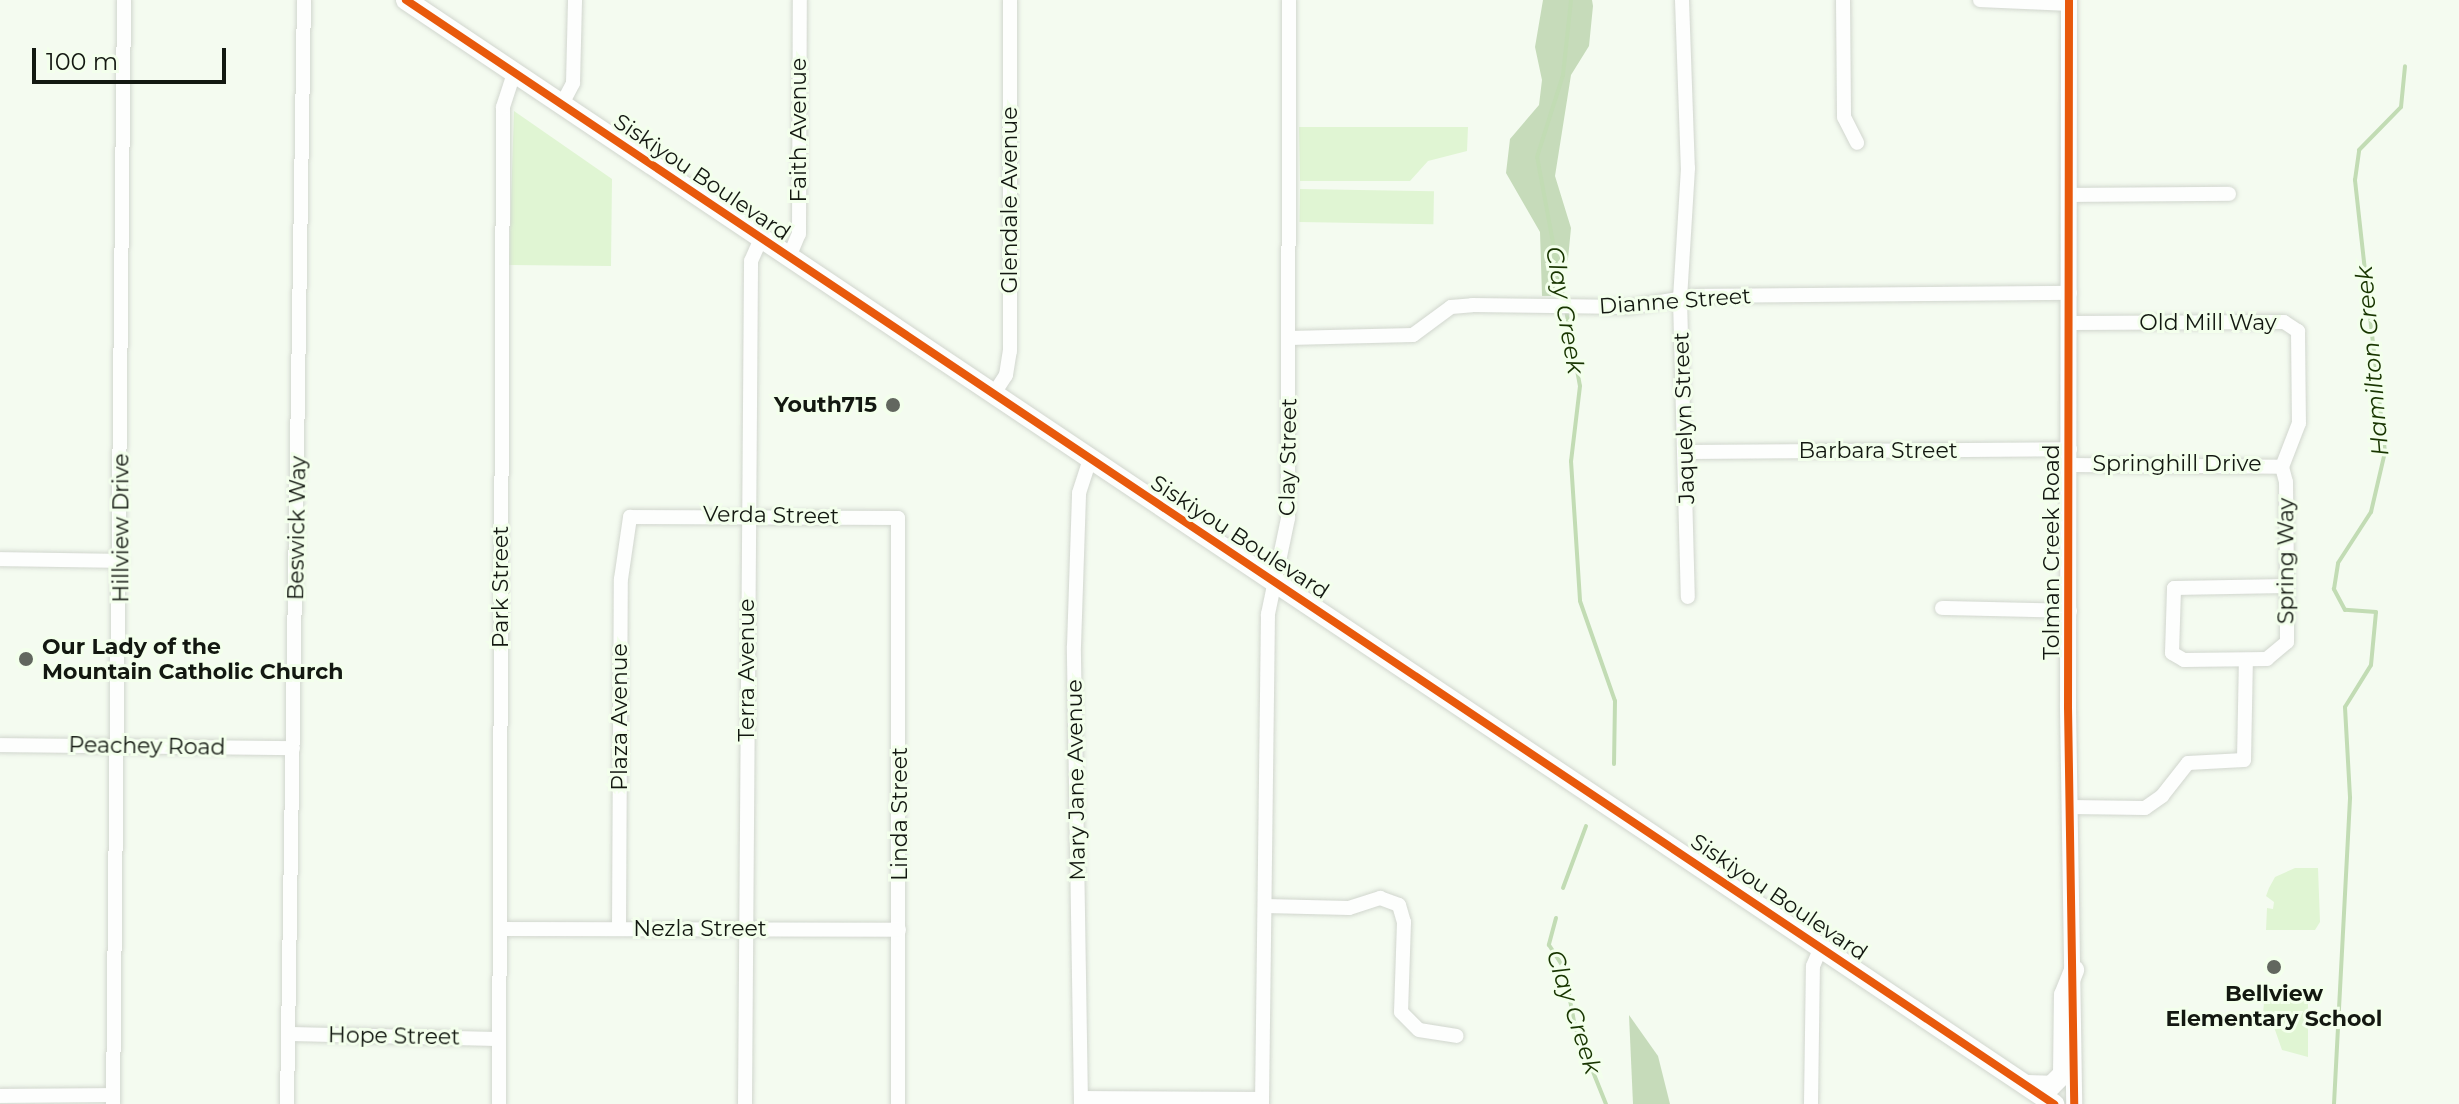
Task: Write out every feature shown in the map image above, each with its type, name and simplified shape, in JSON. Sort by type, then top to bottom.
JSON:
[{"type":"main road","name":"Siskiyou Boulevard","points":[[406,0],[2054,1104]]},
{"type":"main road","points":[[2025,1084],[2051,1086],[2063,1074],[2064,995],[2074,970]]},
{"type":"street","name":"Hillview Drive","points":[[113,1099],[121,561],[124,0]]},
{"type":"street","name":"Beswick Way","points":[[287,1104],[304,0]]},
{"type":"street","points":[[562,104],[573,83],[575,0]]},
{"type":"street","name":"Faith Avenue","points":[[789,257],[799,234],[800,0]]},
{"type":"street","name":"Glendale Avenue","points":[[993,395],[1006,375],[1010,351],[1010,0]]},
{"type":"street","name":"Clay Street","points":[[1262,1102],[1268,614],[1288,518],[1289,0]]},
{"type":"street","name":"Jaquelyn Street","points":[[1682,0],[1688,168],[1680,299],[1688,597]]},
{"type":"street","points":[[1843,0],[1844,117],[1857,143]]},
{"type":"street","points":[[1980,0],[2069,2]]},
{"type":"street","name":"Tolman Creek Road","points":[[2069,2],[2074,1104]]},
{"type":"street","name":"Park Street","points":[[499,1104],[503,107],[514,73]]},
{"type":"street","points":[[2070,195],[2229,194]]},
{"type":"street","name":"Terra Avenue","points":[[745,1104],[751,261],[761,239]]},
{"type":"street","name":"Dianne Street","points":[[1289,338],[1413,335],[1445,311],[1462,306],[1629,307],[1680,299],[2070,293]]},
{"type":"street","name":"Old Mill Way","points":[[2070,323],[2291,324],[2301,340],[2302,404],[2282,467]]},
{"type":"street","name":"Barbara Street","points":[[1686,452],[2070,457]]},
{"type":"street","name":"Springhill Drive","points":[[2070,457],[2282,467]]},
{"type":"street","name":"Mary Jane Avenue","points":[[1081,1101],[1074,646],[1079,493],[1081,474],[1090,460]]},
{"type":"street","name":"Spring Way","points":[[2282,467],[2287,586],[2284,647],[2273,658],[2246,660],[2179,659],[2172,653],[2171,594],[2179,586],[2287,586]]},
{"type":"street","name":"Verda Street","points":[[638,514],[893,516],[901,524]]},
{"type":"street","name":"Plaza Avenue","points":[[619,928],[622,550],[626,524],[638,514]]},
{"type":"street","name":"Linda Street","points":[[898,1104],[901,524]]},
{"type":"street","points":[[0,559],[121,561]]},
{"type":"street","points":[[1942,608],[2070,611]]},
{"type":"street","points":[[2071,807],[2145,808],[2155,804],[2188,763],[2244,760],[2246,660]]},
{"type":"street","name":"Peachey Road","points":[[0,745],[293,748]]},
{"type":"street","points":[[1265,906],[1349,908],[1380,898],[1399,905],[1404,922],[1401,1012],[1419,1030],[1457,1036]]},
{"type":"street","name":"Nezla Street","points":[[500,929],[899,930]]},
{"type":"street","points":[[1811,1104],[1813,966],[1821,947]]},
{"type":"street","name":"Hope Street","points":[[288,1034],[499,1039]]},
{"type":"street","points":[[0,1096],[113,1099]]},
{"type":"street","points":[[1081,1101],[1262,1102]]},
{"type":"green space","points":[[1543,0],[1592,0],[1593,6],[1589,46],[1571,75],[1555,176],[1571,228],[1568,259],[1551,296],[1542,296],[1540,232],[1506,173],[1510,139],[1539,105],[1542,80],[1535,47]]},
{"type":"green space","points":[[514,111],[612,179],[611,266],[509,265]]},
{"type":"green space","points":[[1299,127],[1468,127],[1467,151],[1428,161],[1410,181],[1300,181]]},
{"type":"green space","points":[[1300,189],[1434,191],[1433,224],[1299,222]]},
{"type":"green space","points":[[2295,868],[2318,868],[2320,922],[2315,930],[2266,930],[2267,908],[2273,909],[2274,902],[2266,896],[2269,888],[2275,877]]},
{"type":"green space","points":[[2271,998],[2308,998],[2308,1057],[2282,1050],[2274,1027],[2262,1024],[2264,1003]]},
{"type":"green space","points":[[1629,1015],[1658,1056],[1670,1104],[1633,1104]]},
{"type":"waterway","name":"Clay Creek","points":[[1564,302],[1537,157],[1563,75],[1571,0]]},
{"type":"waterway","name":"Hamilton Creek","points":[[2334,1104],[2350,797],[2345,707],[2371,665],[2376,612],[2345,610],[2334,589],[2338,563],[2371,512],[2385,452],[2355,180],[2359,150],[2401,107],[2405,66]]},
{"type":"waterway","name":"Clay Creek","points":[[1566,310],[1580,386],[1571,461],[1580,601],[1615,701],[1614,764]]},
{"type":"waterway","name":"Clay Creek","points":[[1563,888],[1586,826]]},
{"type":"waterway","name":"Clay Creek","points":[[1556,918],[1549,945],[1564,968],[1575,1027],[1606,1104]]},
{"type":"cycle path","points":[[406,0],[2054,1104]]},
{"type":"cycle path","points":[[2069,0],[2068,707],[2074,1104]]},
{"type":"place","name":"Youth715","points":[[893,405]]},
{"type":"place","name":"Our Lady of the Mountain Catholic Church","points":[[26,659]]},
{"type":"place","name":"Bellview Elementary School","points":[[2274,967]]}]
